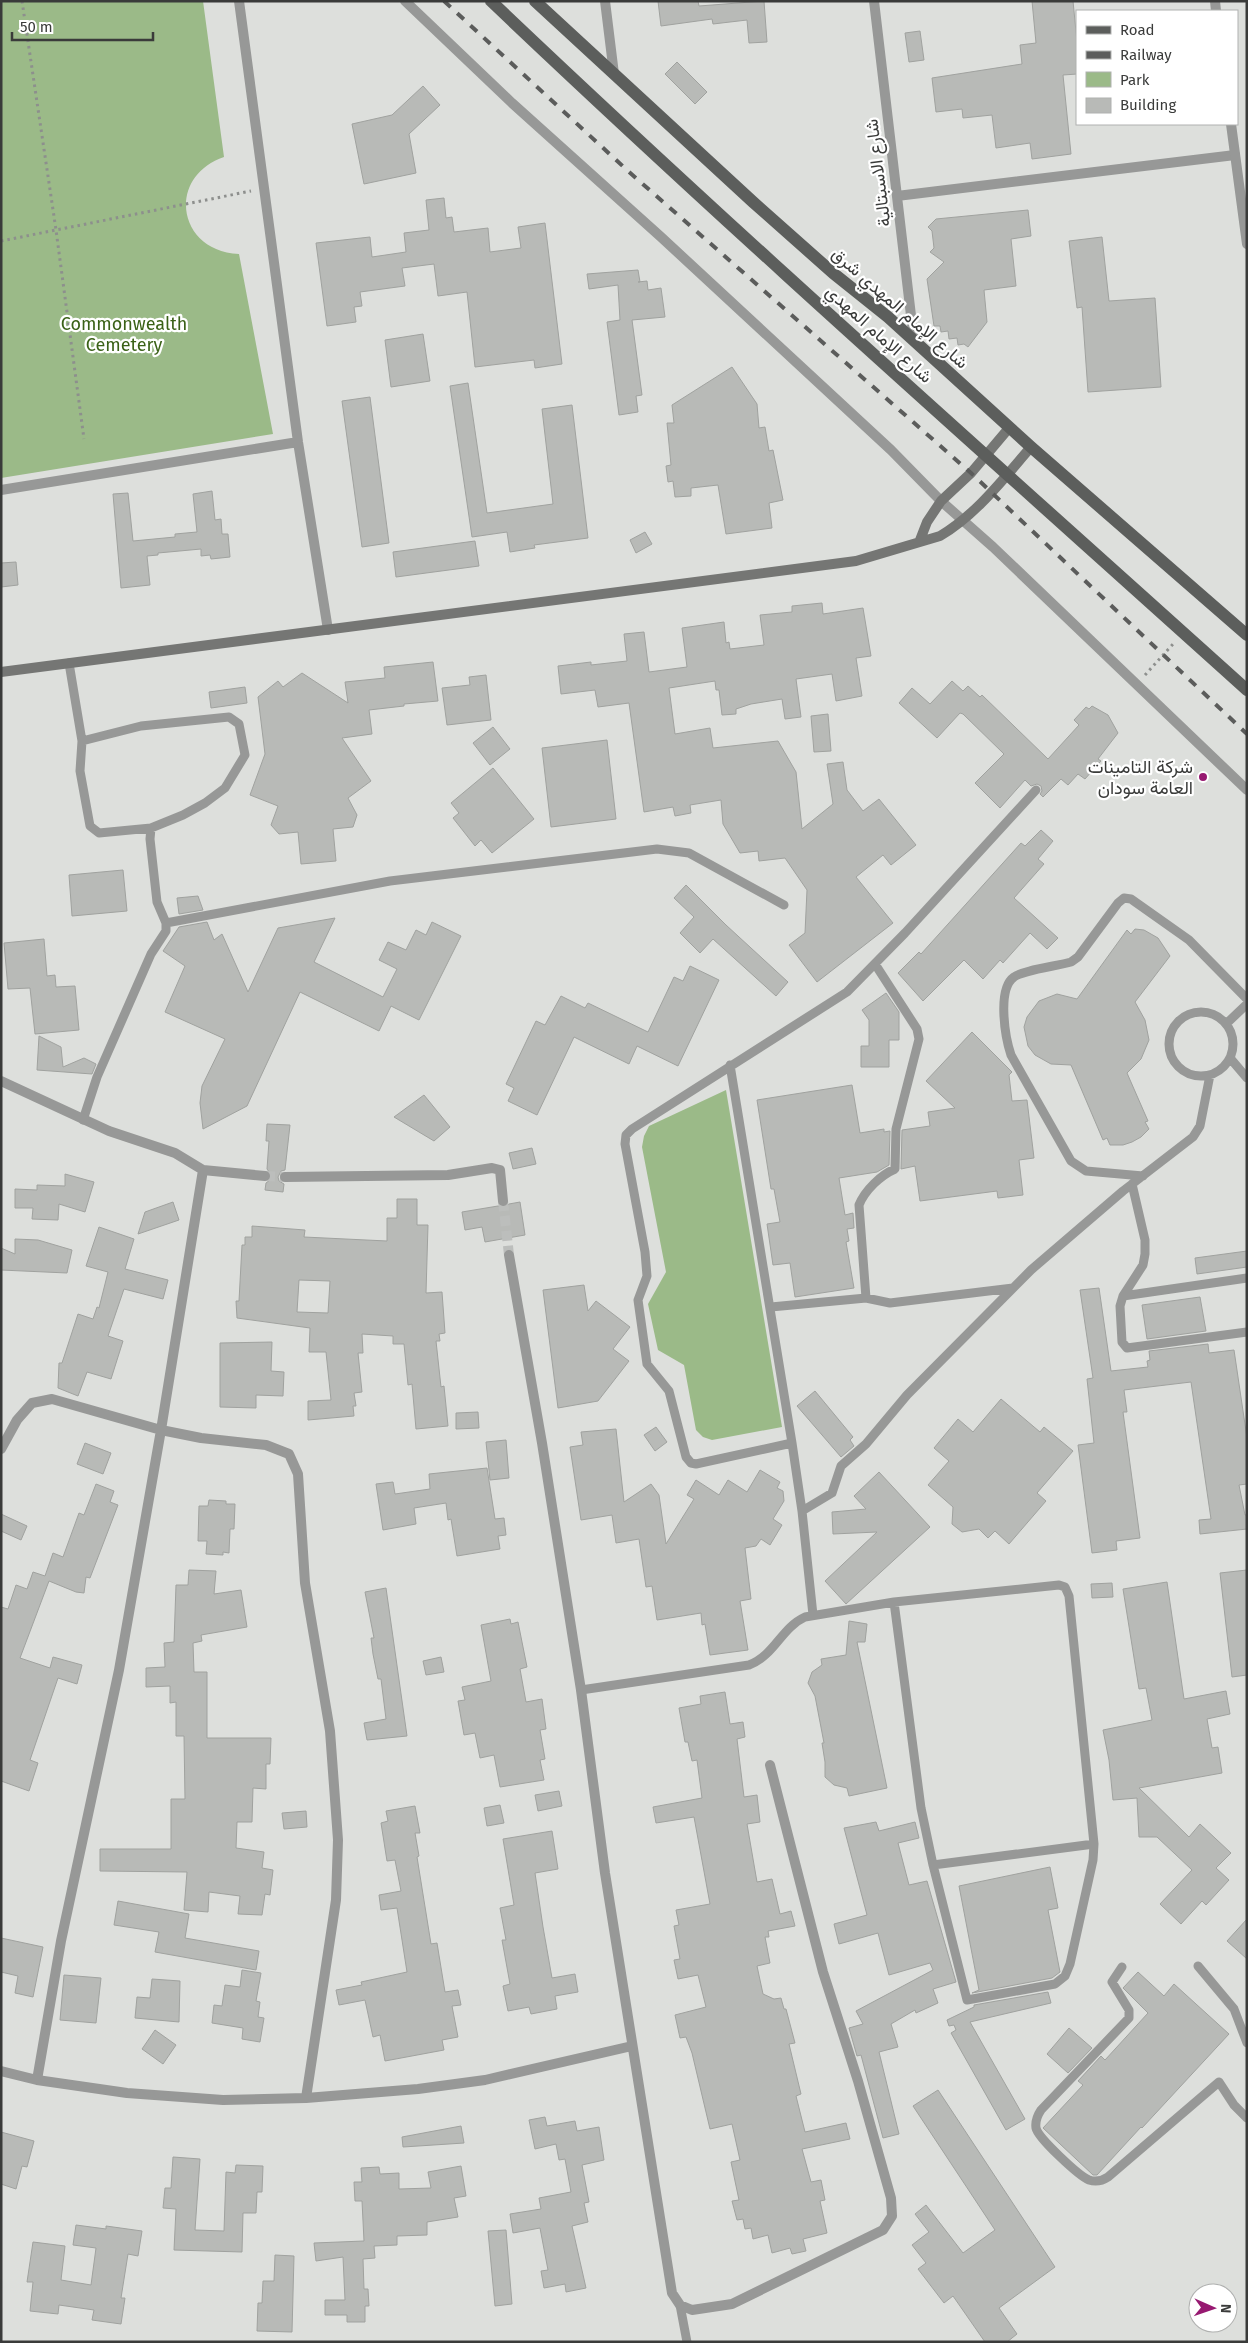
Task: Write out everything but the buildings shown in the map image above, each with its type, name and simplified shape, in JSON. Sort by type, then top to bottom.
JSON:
[{"type":"main road","name":"شارع الإمام المهدي","points":[[491,1],[744,237],[1006,475],[1247,690]]},
{"type":"main road","name":"شارع الإمام المهدي شرق","points":[[535,1],[760,209],[914,341],[1009,428],[1247,635]]},
{"type":"main road","points":[[920,540],[927,522],[941,501],[971,474],[1009,428]]},
{"type":"main road","points":[[1,672],[856,561],[920,540],[940,536],[962,521],[1031,447]]},
{"type":"street","points":[[239,1],[298,442],[328,630]]},
{"type":"street","points":[[404,1],[512,103],[661,237],[891,450],[941,501],[993,547],[1247,790]]},
{"type":"street","points":[[604,1],[614,74]]},
{"type":"street","name":"شارع الاسبتالية","points":[[874,1],[914,341]]},
{"type":"street","points":[[1231,125],[1247,244]]},
{"type":"street","points":[[897,196],[1235,155]]},
{"type":"street","points":[[1,490],[298,442]]},
{"type":"street","points":[[1,1081],[109,1131],[175,1153],[203,1170],[265,1176]]},
{"type":"street","points":[[286,1177],[448,1175],[492,1168],[500,1170],[503,1201]]},
{"type":"street","points":[[37,2080],[67,1913],[119,1670],[161,1430],[203,1170]]},
{"type":"street","points":[[509,1255],[542,1443],[581,1690],[605,1873],[672,2293],[680,2305],[692,2310],[732,2304],[883,2230],[892,2216],[891,2198],[858,2081],[823,1972],[770,1765]]},
{"type":"street","points":[[1,1449],[17,1420],[32,1403],[52,1399],[161,1430],[201,1438],[266,1445],[289,1454],[298,1474],[305,1583],[330,1731],[338,1840],[336,1900],[306,2098]]},
{"type":"street","points":[[1,2071],[37,2080],[127,2092],[223,2100],[306,2098],[418,2089],[484,2080],[632,2046]]},
{"type":"lane","points":[[69,663],[82,741],[80,771],[90,826],[99,833],[151,828],[184,815],[205,803],[225,788],[245,755],[240,724],[229,717],[141,726],[82,741]]},
{"type":"lane","points":[[792,1443],[696,1464],[691,1463],[686,1457],[670,1391],[647,1364],[645,1354],[638,1300],[647,1276],[645,1252],[625,1144],[626,1135],[632,1129],[730,1065],[847,992],[1036,790]]},
{"type":"lane","points":[[83,1120],[101,1068],[151,954],[166,931],[166,923],[157,902],[150,839],[151,828]]},
{"type":"lane","points":[[166,923],[390,881],[657,849],[689,853],[784,906]]},
{"type":"lane","points":[[1142,1176],[1086,1171],[1071,1161],[1010,1055],[1006,1040],[1004,995],[1007,983],[1016,976],[1071,962],[1078,957],[1118,903],[1124,898],[1131,899],[1189,940],[1247,999]]},
{"type":"lane","points":[[866,1298],[859,1204],[861,1198],[884,1174],[895,1169],[896,1129],[919,1039],[917,1029],[875,964]]},
{"type":"lane","points":[[1226,1024],[1247,1004]]},
{"type":"lane","points":[[1193,1013],[1211,1014],[1226,1024],[1233,1040],[1230,1058],[1225,1066],[1210,1075],[1192,1075],[1177,1065],[1172,1057],[1170,1039],[1178,1023],[1193,1013]]},
{"type":"lane","points":[[1230,1058],[1247,1078]]},
{"type":"lane","points":[[730,1065],[792,1443],[802,1511],[813,1615]]},
{"type":"lane","points":[[802,1511],[832,1493],[841,1466],[866,1444],[907,1396],[1031,1270],[1132,1184],[1193,1137],[1200,1126],[1210,1075]]},
{"type":"lane","points":[[1132,1184],[1145,1240],[1146,1254],[1143,1265],[1123,1296],[1120,1306],[1122,1342],[1127,1348],[1247,1332]]},
{"type":"lane","points":[[1123,1296],[1247,1278]]},
{"type":"lane","points":[[771,1307],[866,1298],[890,1303],[958,1293],[1013,1288]]},
{"type":"lane","points":[[581,1690],[749,1665],[762,1660],[799,1620],[813,1615],[894,1602],[1059,1585],[1065,1587],[1070,1596],[1094,1844],[1093,1860],[1072,1955],[1065,1976],[1055,1984],[967,2000],[933,1865],[921,1808],[894,1602]]},
{"type":"lane","points":[[933,1865],[1094,1844]]},
{"type":"lane","points":[[1198,1966],[1234,2009],[1247,2043]]},
{"type":"lane","points":[[1122,1967],[1112,1982],[1129,2010],[1129,2018],[1041,2110],[1036,2121],[1038,2133],[1042,2138],[1084,2177],[1098,2181],[1108,2177],[1219,2082],[1234,2105],[1247,2118]]},
{"type":"lane","points":[[680,2305],[687,2342]]},
{"type":"path","points":[[22,1],[56,230],[84,440]]},
{"type":"path","points":[[1,241],[264,188]]},
{"type":"green space","name":"Commonwealth Cemetery","points":[[1,1],[203,1],[224,157],[205,167],[193,180],[187,196],[186,212],[192,227],[202,240],[218,250],[239,254],[273,434],[1,478]]},
{"type":"green space","points":[[726,1090],[782,1427],[712,1440],[703,1437],[696,1430],[684,1365],[658,1350],[648,1304],[666,1272],[642,1147],[644,1136],[649,1126]]},
{"type":"tunnel","points":[[265,1176],[285,1177]]},
{"type":"tunnel","points":[[503,1201],[509,1255]]},
{"type":"railway","points":[[444,1],[628,171],[971,473],[1247,734]]},
{"type":"place","name":"شركة التامينات العامة سودان","points":[[1203,777]]}]
